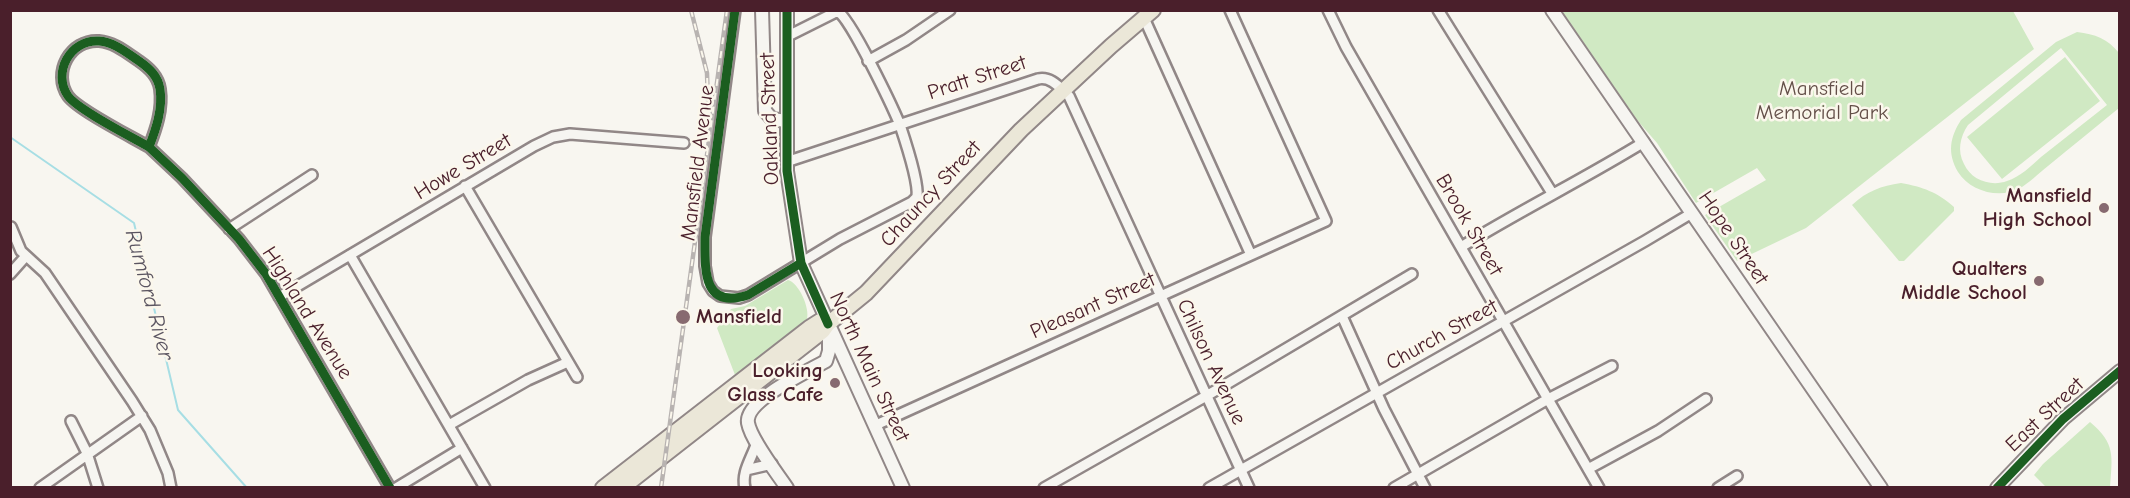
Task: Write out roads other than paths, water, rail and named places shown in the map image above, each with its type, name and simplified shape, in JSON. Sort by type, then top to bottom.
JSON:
[{"type":"main road","points":[[762,10],[765,111],[772,119],[786,122]]},
{"type":"main road","name":"Oakland Street","points":[[786,10],[786,162],[801,262]]},
{"type":"main road","name":"Hope Street","points":[[1552,10],[1881,488]]},
{"type":"main road","points":[[1062,90],[1149,14]]},
{"type":"main road","name":"Chauncy Street","points":[[622,488],[819,335],[828,324],[866,292],[1018,132],[1062,90]]},
{"type":"main road","name":"North Main Street","points":[[801,262],[903,488]]},
{"type":"main road","name":"Chauncy Street","points":[[603,488],[809,328],[820,321],[828,324]]},
{"type":"main road","points":[[787,488],[757,442],[748,424],[749,414],[754,406],[780,388],[826,361],[830,351],[828,324]]},
{"type":"main road","points":[[826,361],[841,363],[853,377]]},
{"type":"main road","name":"East Street","points":[[1997,488],[2063,419],[2120,370]]},
{"type":"street","name":"Mansfield Avenue","points":[[735,10],[705,237],[705,266],[708,283],[720,296],[739,298],[748,295],[840,239],[912,202],[917,197],[917,184],[900,125]]},
{"type":"street","points":[[868,61],[906,40],[950,10]]},
{"type":"street","name":"Pleasant Street","points":[[876,425],[1326,221],[1230,10]]},
{"type":"street","name":"Brook Street","points":[[1328,10],[1346,47],[1599,488]]},
{"type":"street","points":[[1438,10],[1552,193]]},
{"type":"street","points":[[786,37],[840,12],[850,25],[900,125]]},
{"type":"street","points":[[1149,14],[1251,255]]},
{"type":"street","name":"Highland Avenue","points":[[149,147],[158,120],[160,97],[159,84],[151,70],[110,43],[94,41],[75,48],[69,54],[62,71],[67,95],[79,105],[149,147],[182,178],[255,258],[390,488]]},
{"type":"street","name":"Pratt Street","points":[[786,162],[1043,78],[1052,80],[1062,90]]},
{"type":"street","name":"Chilson Avenue","points":[[1062,90],[1069,96],[1249,488]]},
{"type":"street","name":"Howe Street","points":[[279,297],[465,186],[553,137],[570,134],[684,143]]},
{"type":"street","points":[[1461,247],[1644,142]]},
{"type":"street","points":[[229,229],[312,175]]},
{"type":"street","points":[[465,186],[577,377]]},
{"type":"street","name":"Church Street","points":[[1209,488],[1692,213]]},
{"type":"street","points":[[10,227],[18,246],[45,273],[142,416],[168,473],[171,488]]},
{"type":"street","points":[[350,255],[485,488]]},
{"type":"street","points":[[10,274],[26,256]]},
{"type":"street","points":[[1044,488],[1208,395],[1413,274]]},
{"type":"street","points":[[1342,316],[1425,488]]},
{"type":"street","points":[[449,425],[528,380],[568,362]]},
{"type":"street","points":[[1394,488],[1548,399],[1612,366]]},
{"type":"street","points":[[1588,469],[1658,430],[1706,399]]},
{"type":"street","points":[[40,488],[142,416]]},
{"type":"street","points":[[71,420],[87,453],[98,488]]},
{"type":"street","points":[[745,488],[746,470],[752,460],[757,442]]},
{"type":"street","points":[[396,488],[462,448]]},
{"type":"street","points":[[746,470],[772,464]]},
{"type":"street","points":[[1718,488],[1737,476]]},
{"type":"waterway","name":"Rumford River","points":[[10,137],[134,223],[178,410],[247,488]]},
{"type":"railway","points":[[691,10],[707,73],[708,103]]},
{"type":"railway","points":[[661,488],[727,10]]},
{"type":"place","name":"Mansfield High School","points":[[2104,208]]},
{"type":"place","name":"Qualters Middle School","points":[[2039,281]]},
{"type":"place","name":"Mansfield","points":[[683,317]]},
{"type":"place","name":"Looking Glass Cafe","points":[[835,383]]},
{"type":"park label","name":"Mansfield Memorial Park","points":[[1822,101]]}]
